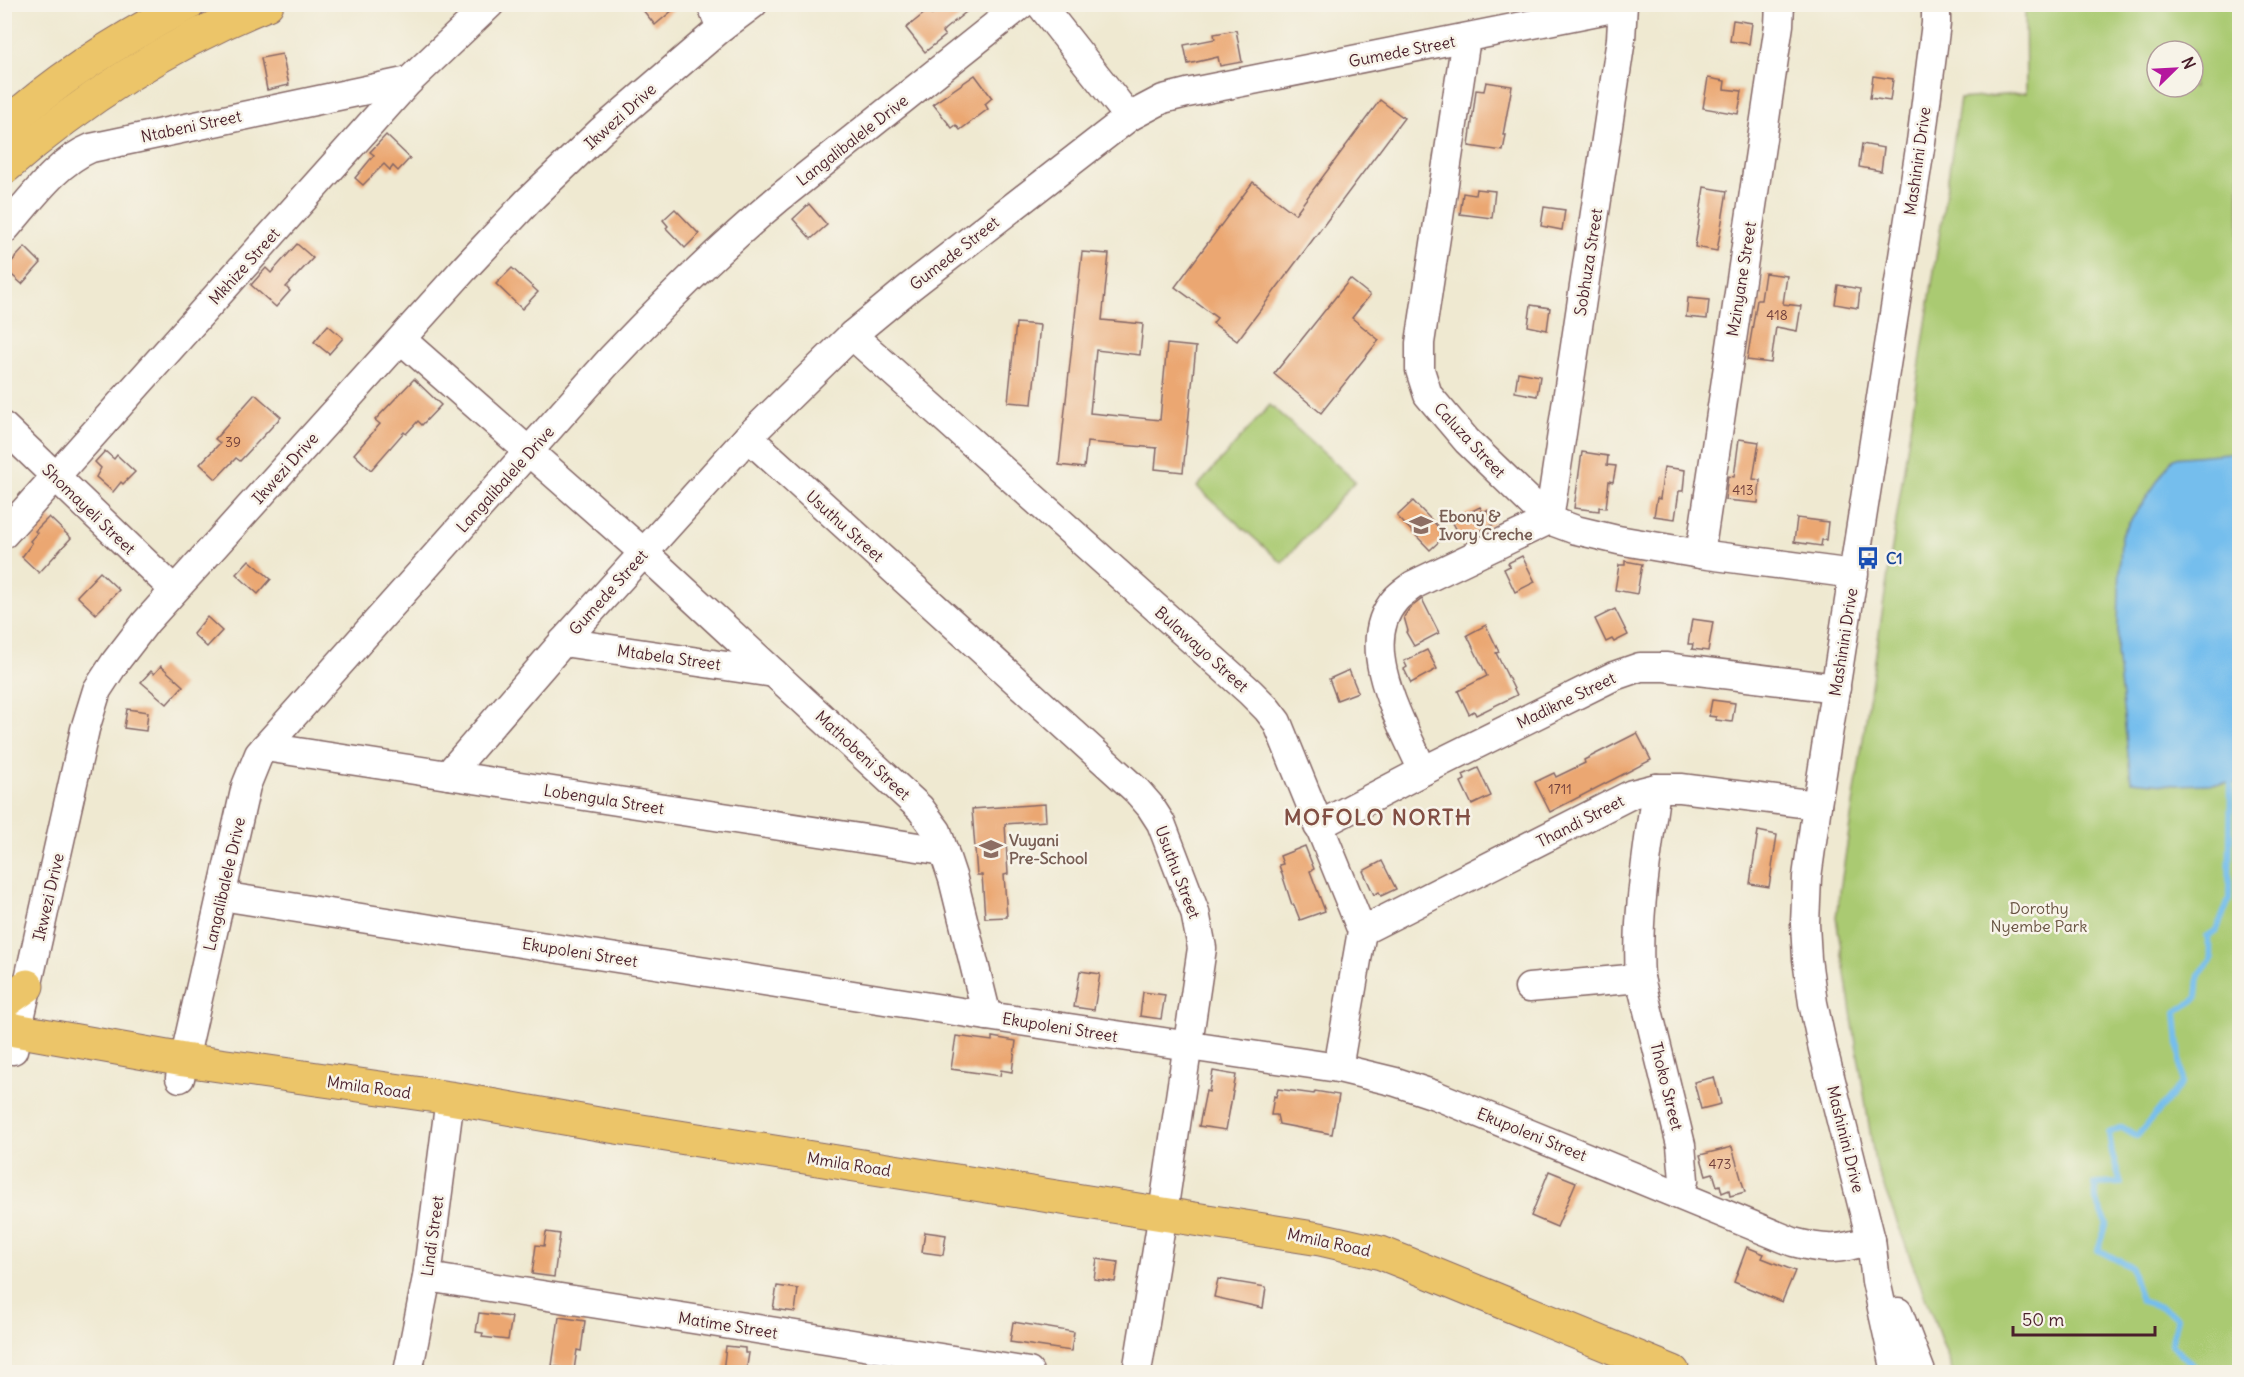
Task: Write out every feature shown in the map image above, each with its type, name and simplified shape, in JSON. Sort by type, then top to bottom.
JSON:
[{"type":"main road","points":[[4,127],[85,64],[188,4]]},
{"type":"main road","points":[[4,168],[75,110],[114,84],[192,39],[267,4]]},
{"type":"main road","name":"Mmila Road","points":[[12,1024],[182,1069],[449,1107],[610,1126],[1162,1220],[1320,1239],[1381,1253],[1637,1372]]},
{"type":"main road","name":"Mmila Road","points":[[1494,1304],[1673,1372]]},
{"type":"street","name":"Mkhize Street","points":[[4,534],[409,81],[490,4]]},
{"type":"street","name":"Ikwezi Drive","points":[[12,1024],[57,862],[85,729],[97,690],[116,661],[174,590],[529,200],[602,131],[716,16],[753,4]]},
{"type":"street","name":"Langalibalele Drive","points":[[182,1069],[250,773],[265,747],[636,333],[741,230],[1022,4]]},
{"type":"street","points":[[1040,4],[1129,117]]},
{"type":"street","name":"Mzinyane Street","points":[[1700,554],[1779,25],[1780,4]]},
{"type":"street","name":"Mashinini Drive","points":[[1921,1372],[1871,1240],[1823,1049],[1806,959],[1805,924],[1807,877],[1817,805],[1921,142],[1936,24],[1936,4]]},
{"type":"street","name":"Gumede Street","points":[[448,775],[563,642],[748,437],[852,335],[910,287],[1129,117],[1163,99],[1187,93],[1623,5]]},
{"type":"street","name":"Sobhuza Street","points":[[1549,520],[1621,39],[1623,5]]},
{"type":"street","name":"Caluza Street","points":[[1466,38],[1420,343],[1420,370],[1428,395],[1467,441],[1549,520],[1576,530],[1700,554],[1854,574]]},
{"type":"street","name":"Ntabeni Street","points":[[4,230],[65,164],[79,153],[91,148],[409,81]]},
{"type":"street","name":"Bulawayo Street","points":[[852,335],[1267,709],[1283,734],[1362,931]]},
{"type":"street","name":"Mathobeni Street","points":[[402,340],[643,552],[920,808],[937,831],[944,850],[987,1016]]},
{"type":"street","name":"Shomayeli Street","points":[[4,427],[174,590]]},
{"type":"street","name":"Usuthu Street","points":[[748,437],[1129,784],[1150,806],[1161,823],[1195,912],[1202,948],[1137,1372]]},
{"type":"street","points":[[1423,771],[1384,679],[1380,637],[1385,618],[1394,601],[1413,585],[1549,520]]},
{"type":"street","name":"Mtabela Street","points":[[563,642],[774,673]]},
{"type":"street","name":"Madikne Street","points":[[1318,826],[1614,676],[1640,667],[1665,667],[1836,688]]},
{"type":"street","name":"Lobengula Street","points":[[265,747],[944,850]]},
{"type":"street","name":"Thandi Street","points":[[1362,931],[1632,794],[1656,788],[1681,788],[1817,805]]},
{"type":"street","name":"Thoko Street","points":[[1656,788],[1639,920],[1640,978],[1681,1145],[1684,1180],[1680,1195]]},
{"type":"street","name":"Ekupoleni Street","points":[[221,896],[1188,1047],[1338,1068],[1396,1082],[1435,1095],[1793,1242],[1812,1247],[1837,1249],[1871,1240]]},
{"type":"street","points":[[1338,1068],[1362,931]]},
{"type":"street","points":[[1529,988],[1640,978]]},
{"type":"street","name":"Lindi Street","points":[[408,1372],[427,1277],[449,1107]]},
{"type":"street","name":"Mashinini Drive","points":[[1871,1240],[1876,1281],[1896,1372]]},
{"type":"street","name":"Matime Street","points":[[427,1277],[1029,1372]]},
{"type":"green space","name":"Dorothy Nyembe Park","points":[[2025,5],[2239,5],[2239,1372],[1953,1372],[1875,1163],[1836,917],[1960,99],[2026,93]]},
{"type":"green space","points":[[1270,405],[1355,481],[1282,563],[1197,487]]},
{"type":"water","points":[[2239,452],[2239,783],[2176,785],[2131,781],[2117,653],[2121,535],[2173,458]]},
{"type":"building","points":[[638,4],[680,4],[655,25]]},
{"type":"building","points":[[944,4],[976,4],[945,29],[942,32],[945,36],[925,52],[906,28],[926,12],[932,14]]},
{"type":"building","points":[[1733,20],[1752,23],[1749,44],[1730,41]]},
{"type":"building","points":[[1236,30],[1242,62],[1220,66],[1218,57],[1188,64],[1184,45],[1215,39],[1214,34]]},
{"type":"building","points":[[282,54],[289,85],[267,90],[261,58]]},
{"type":"building","points":[[975,75],[992,98],[985,104],[988,109],[960,130],[956,125],[952,128],[933,104]]},
{"type":"building","points":[[1873,76],[1893,79],[1890,101],[1870,98]]},
{"type":"building","points":[[1708,78],[1725,81],[1724,89],[1742,91],[1738,114],[1703,108]]},
{"type":"building","points":[[1486,82],[1512,86],[1503,135],[1506,135],[1503,151],[1469,146],[1476,90],[1484,91]]},
{"type":"building","points":[[1380,100],[1404,118],[1237,341],[1213,323],[1217,318],[1175,287],[1253,182],[1295,214]]},
{"type":"building","points":[[386,135],[410,158],[398,171],[393,166],[390,170],[384,164],[363,185],[355,178],[374,155],[370,152]]},
{"type":"building","points":[[1862,144],[1884,148],[1881,171],[1859,167]]},
{"type":"building","points":[[1704,187],[1727,191],[1717,251],[1695,247]]},
{"type":"building","points":[[1476,189],[1495,191],[1492,218],[1460,214],[1463,193],[1475,195]]},
{"type":"building","points":[[809,204],[827,225],[811,239],[793,219]]},
{"type":"building","points":[[1544,207],[1565,210],[1562,230],[1541,226]]},
{"type":"building","points":[[675,209],[699,234],[685,248],[666,228],[668,226],[663,220]]},
{"type":"building","points":[[297,244],[313,258],[286,287],[290,291],[276,307],[251,285],[266,268],[271,273]]},
{"type":"building","points":[[25,247],[41,263],[22,284],[5,269]]},
{"type":"building","points":[[1082,252],[1109,254],[1102,320],[1143,324],[1140,355],[1096,350],[1090,413],[1160,420],[1167,344],[1196,347],[1183,472],[1155,469],[1157,448],[1087,442],[1084,468],[1059,465]]},
{"type":"building","points":[[512,268],[538,292],[522,309],[496,284]]},
{"type":"building","points":[[1765,273],[1787,276],[1783,304],[1801,306],[1797,331],[1776,327],[1771,363],[1747,360],[1757,300],[1761,300]]},
{"type":"building","points":[[1350,279],[1370,295],[1352,318],[1379,340],[1321,413],[1274,374]]},
{"type":"building","points":[[1838,285],[1860,289],[1858,308],[1835,304]]},
{"type":"building","points":[[1688,298],[1709,300],[1707,319],[1686,317]]},
{"type":"building","points":[[1531,305],[1550,308],[1547,330],[1528,326]]},
{"type":"building","points":[[1016,323],[1040,325],[1032,404],[1008,402]]},
{"type":"building","points":[[328,325],[343,338],[329,354],[314,342]]},
{"type":"building","points":[[1518,372],[1540,376],[1537,396],[1515,392]]},
{"type":"building","points":[[414,379],[441,405],[422,425],[418,421],[406,434],[404,432],[371,470],[354,454],[380,424],[375,420]]},
{"type":"building","points":[[255,394],[281,417],[240,461],[236,458],[216,479],[200,464],[220,443],[215,439]]},
{"type":"building","points":[[1739,439],[1759,442],[1753,479],[1760,480],[1758,503],[1725,500],[1728,476],[1734,477]]},
{"type":"building","points":[[105,451],[114,459],[117,455],[135,472],[123,484],[121,482],[113,492],[96,477],[101,468],[95,462]]},
{"type":"building","points":[[1582,452],[1608,456],[1607,465],[1616,466],[1613,482],[1609,481],[1606,508],[1599,507],[1599,511],[1574,508]]},
{"type":"building","points":[[1664,467],[1685,470],[1683,491],[1679,491],[1675,519],[1654,516],[1657,498],[1660,499]]},
{"type":"building","name":"Ebony & Ivory Creche","points":[[1413,501],[1446,535],[1430,550],[1397,516]]},
{"type":"building","points":[[1480,507],[1483,512],[1487,510],[1494,524],[1468,537],[1467,535],[1461,538],[1452,521]]},
{"type":"building","points":[[49,517],[71,538],[39,573],[22,557],[37,533],[35,531]]},
{"type":"building","points":[[1797,518],[1828,522],[1826,540],[1822,540],[1821,546],[1794,542]]},
{"type":"building","points":[[1522,556],[1535,582],[1515,592],[1504,569],[1510,566],[1508,563]]},
{"type":"building","points":[[249,560],[271,579],[258,594],[236,574]]},
{"type":"building","points":[[1625,561],[1642,564],[1637,594],[1615,590],[1619,565],[1625,565]]},
{"type":"building","points":[[100,572],[119,590],[96,614],[77,596]]},
{"type":"building","points":[[1422,599],[1439,633],[1414,646],[1406,632],[1408,631],[1404,617],[1409,609]]},
{"type":"building","points":[[1615,609],[1628,635],[1614,642],[1612,639],[1606,642],[1595,619]]},
{"type":"building","points":[[207,617],[222,631],[207,647],[193,634]]},
{"type":"building","points":[[1692,619],[1713,622],[1708,651],[1692,649],[1693,644],[1688,644]]},
{"type":"building","points":[[1486,625],[1499,652],[1496,653],[1517,695],[1476,715],[1474,711],[1469,714],[1458,691],[1487,676],[1467,635]]},
{"type":"building","points":[[1427,650],[1437,669],[1411,683],[1404,669],[1407,667],[1404,661]]},
{"type":"building","points":[[161,666],[183,686],[167,704],[141,682],[151,671],[154,674]]},
{"type":"building","points":[[1349,670],[1358,692],[1337,700],[1329,679]]},
{"type":"building","points":[[1712,700],[1735,703],[1732,722],[1716,720],[1716,717],[1709,716]]},
{"type":"building","points":[[127,709],[148,712],[146,731],[124,728]]},
{"type":"building","points":[[1637,733],[1651,760],[1550,812],[1535,782],[1554,773],[1556,777]]},
{"type":"building","points":[[1478,768],[1491,796],[1472,805],[1461,782],[1465,780],[1463,775]]},
{"type":"building","name":"Vuyani Pre-School","points":[[1045,804],[1046,821],[1005,824],[1008,874],[1004,875],[1007,917],[985,918],[982,875],[977,875],[972,809]]},
{"type":"building","points":[[1758,831],[1777,835],[1769,887],[1750,884]]},
{"type":"building","points":[[1305,846],[1314,869],[1310,871],[1325,911],[1300,920],[1292,905],[1279,865],[1283,864],[1280,856]]},
{"type":"building","points":[[1382,861],[1396,889],[1381,896],[1379,892],[1374,895],[1363,871]]},
{"type":"building","points":[[1080,971],[1100,974],[1094,1010],[1074,1007]]},
{"type":"building","points":[[1143,992],[1165,995],[1161,1019],[1140,1016]]},
{"type":"building","points":[[956,1036],[992,1041],[992,1037],[1016,1041],[1012,1072],[1001,1070],[1000,1076],[951,1069]]},
{"type":"building","points":[[1213,1071],[1236,1075],[1226,1130],[1199,1126],[1206,1091],[1209,1092]]},
{"type":"building","points":[[1714,1077],[1721,1104],[1701,1109],[1694,1082]]},
{"type":"building","points":[[1278,1089],[1339,1095],[1332,1134],[1279,1124],[1277,1115],[1271,1115],[1274,1096],[1276,1097]]},
{"type":"building","points":[[1732,1147],[1745,1192],[1730,1196],[1729,1190],[1722,1193],[1713,1173],[1706,1175],[1700,1155]]},
{"type":"building","points":[[1549,1171],[1576,1182],[1557,1227],[1531,1216]]},
{"type":"building","points":[[546,1232],[560,1234],[554,1277],[532,1274],[536,1245],[544,1246]]},
{"type":"building","points":[[925,1232],[946,1235],[943,1255],[922,1252]]},
{"type":"building","points":[[1747,1247],[1764,1254],[1762,1258],[1795,1271],[1782,1302],[1734,1282]]},
{"type":"building","points":[[1097,1259],[1118,1262],[1115,1282],[1094,1279]]},
{"type":"building","points":[[1218,1279],[1266,1287],[1263,1308],[1214,1297]]},
{"type":"building","points":[[777,1286],[798,1289],[795,1312],[773,1309]]},
{"type":"building","points":[[479,1313],[512,1317],[508,1340],[482,1337],[483,1333],[476,1332]]},
{"type":"building","points":[[559,1317],[585,1321],[581,1351],[577,1350],[574,1370],[552,1366]]},
{"type":"building","points":[[1013,1322],[1074,1332],[1071,1351],[1010,1342]]},
{"type":"building","points":[[726,1346],[745,1348],[745,1353],[749,1353],[746,1372],[723,1372]]},
{"type":"waterway","points":[[2200,1372],[2171,1345],[2177,1318],[2161,1307],[2141,1301],[2131,1267],[2098,1250],[2107,1223],[2096,1201],[2095,1184],[2121,1183],[2109,1133],[2122,1127],[2137,1136],[2182,1083],[2176,1012],[2197,998],[2199,975],[2212,959],[2207,936],[2217,930],[2229,899],[2231,777]]},
{"type":"waterway","points":[[2205,1372],[2225,1369],[2230,1372]]},
{"type":"place","name":"Ebony & Ivory Creche","points":[[1421,525]]},
{"type":"place","name":"C1","points":[[1868,558]]},
{"type":"place","name":"Vuyani Pre-School","points":[[991,849]]},
{"type":"district","name":"MOFOLO NORTH","points":[[1378,817]]}]
